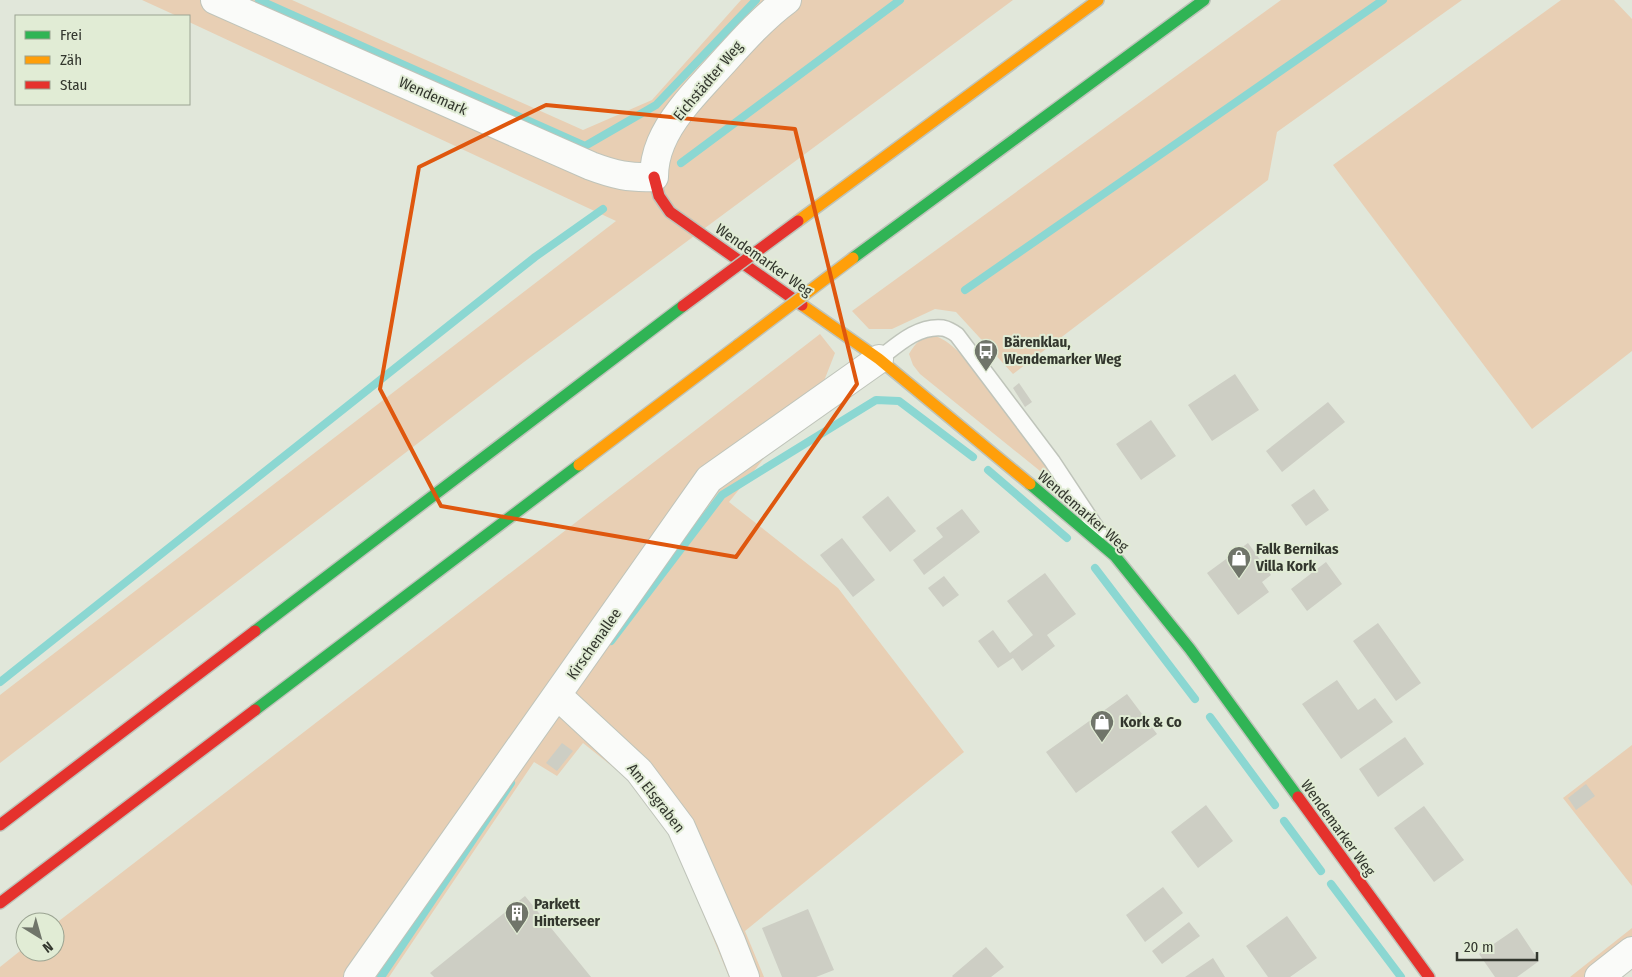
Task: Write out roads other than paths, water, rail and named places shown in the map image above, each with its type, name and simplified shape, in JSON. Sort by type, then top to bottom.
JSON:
[{"type":"main road","points":[[0,824],[683,306],[1098,0]]},
{"type":"main road","points":[[0,903],[853,258],[1204,0]]},
{"type":"main road","name":"Wendemarker Weg","points":[[654,177],[658,194],[670,212],[879,359],[1116,556],[1190,649],[1428,977]]},
{"type":"street","name":"Wendemark","points":[[215,0],[591,166],[623,176],[654,177]]},
{"type":"street","name":"Eichstädter Weg","points":[[654,177],[656,157],[661,142],[695,94],[759,24],[787,0]]},
{"type":"street","name":"Kirschenallee","points":[[358,977],[558,696],[709,479],[879,359]]},
{"type":"street","name":"Am Elsgraben","points":[[558,696],[639,772],[681,827],[745,977]]},
{"type":"street","points":[[1599,977],[1632,951]]},
{"type":"lane","points":[[879,359],[902,341],[930,328],[945,328],[957,335],[1052,461],[1116,556]]},
{"type":"waterway","points":[[259,0],[585,146],[656,105],[756,0]]},
{"type":"waterway","points":[[681,163],[900,0]]},
{"type":"waterway","points":[[965,290],[1383,0]]},
{"type":"waterway","points":[[0,682],[535,257],[603,209]]},
{"type":"waterway","points":[[611,641],[722,495],[876,400],[899,401],[973,457]]},
{"type":"waterway","points":[[988,470],[1067,538]]},
{"type":"waterway","points":[[1095,568],[1195,699]]},
{"type":"waterway","points":[[1210,717],[1275,805]]},
{"type":"waterway","points":[[381,977],[511,783]]},
{"type":"waterway","points":[[1284,821],[1321,871]]},
{"type":"waterway","points":[[1331,884],[1401,977]]},
{"type":"place","name":"Bärenklau, Wendemarker Weg","points":[[986,372]]},
{"type":"place","name":"Falk Bernikas Villa Kork","points":[[1239,579]]},
{"type":"place","name":"Kork & Co","points":[[1102,743]]},
{"type":"place","name":"Parkett Hinterseer","points":[[517,934]]}]
